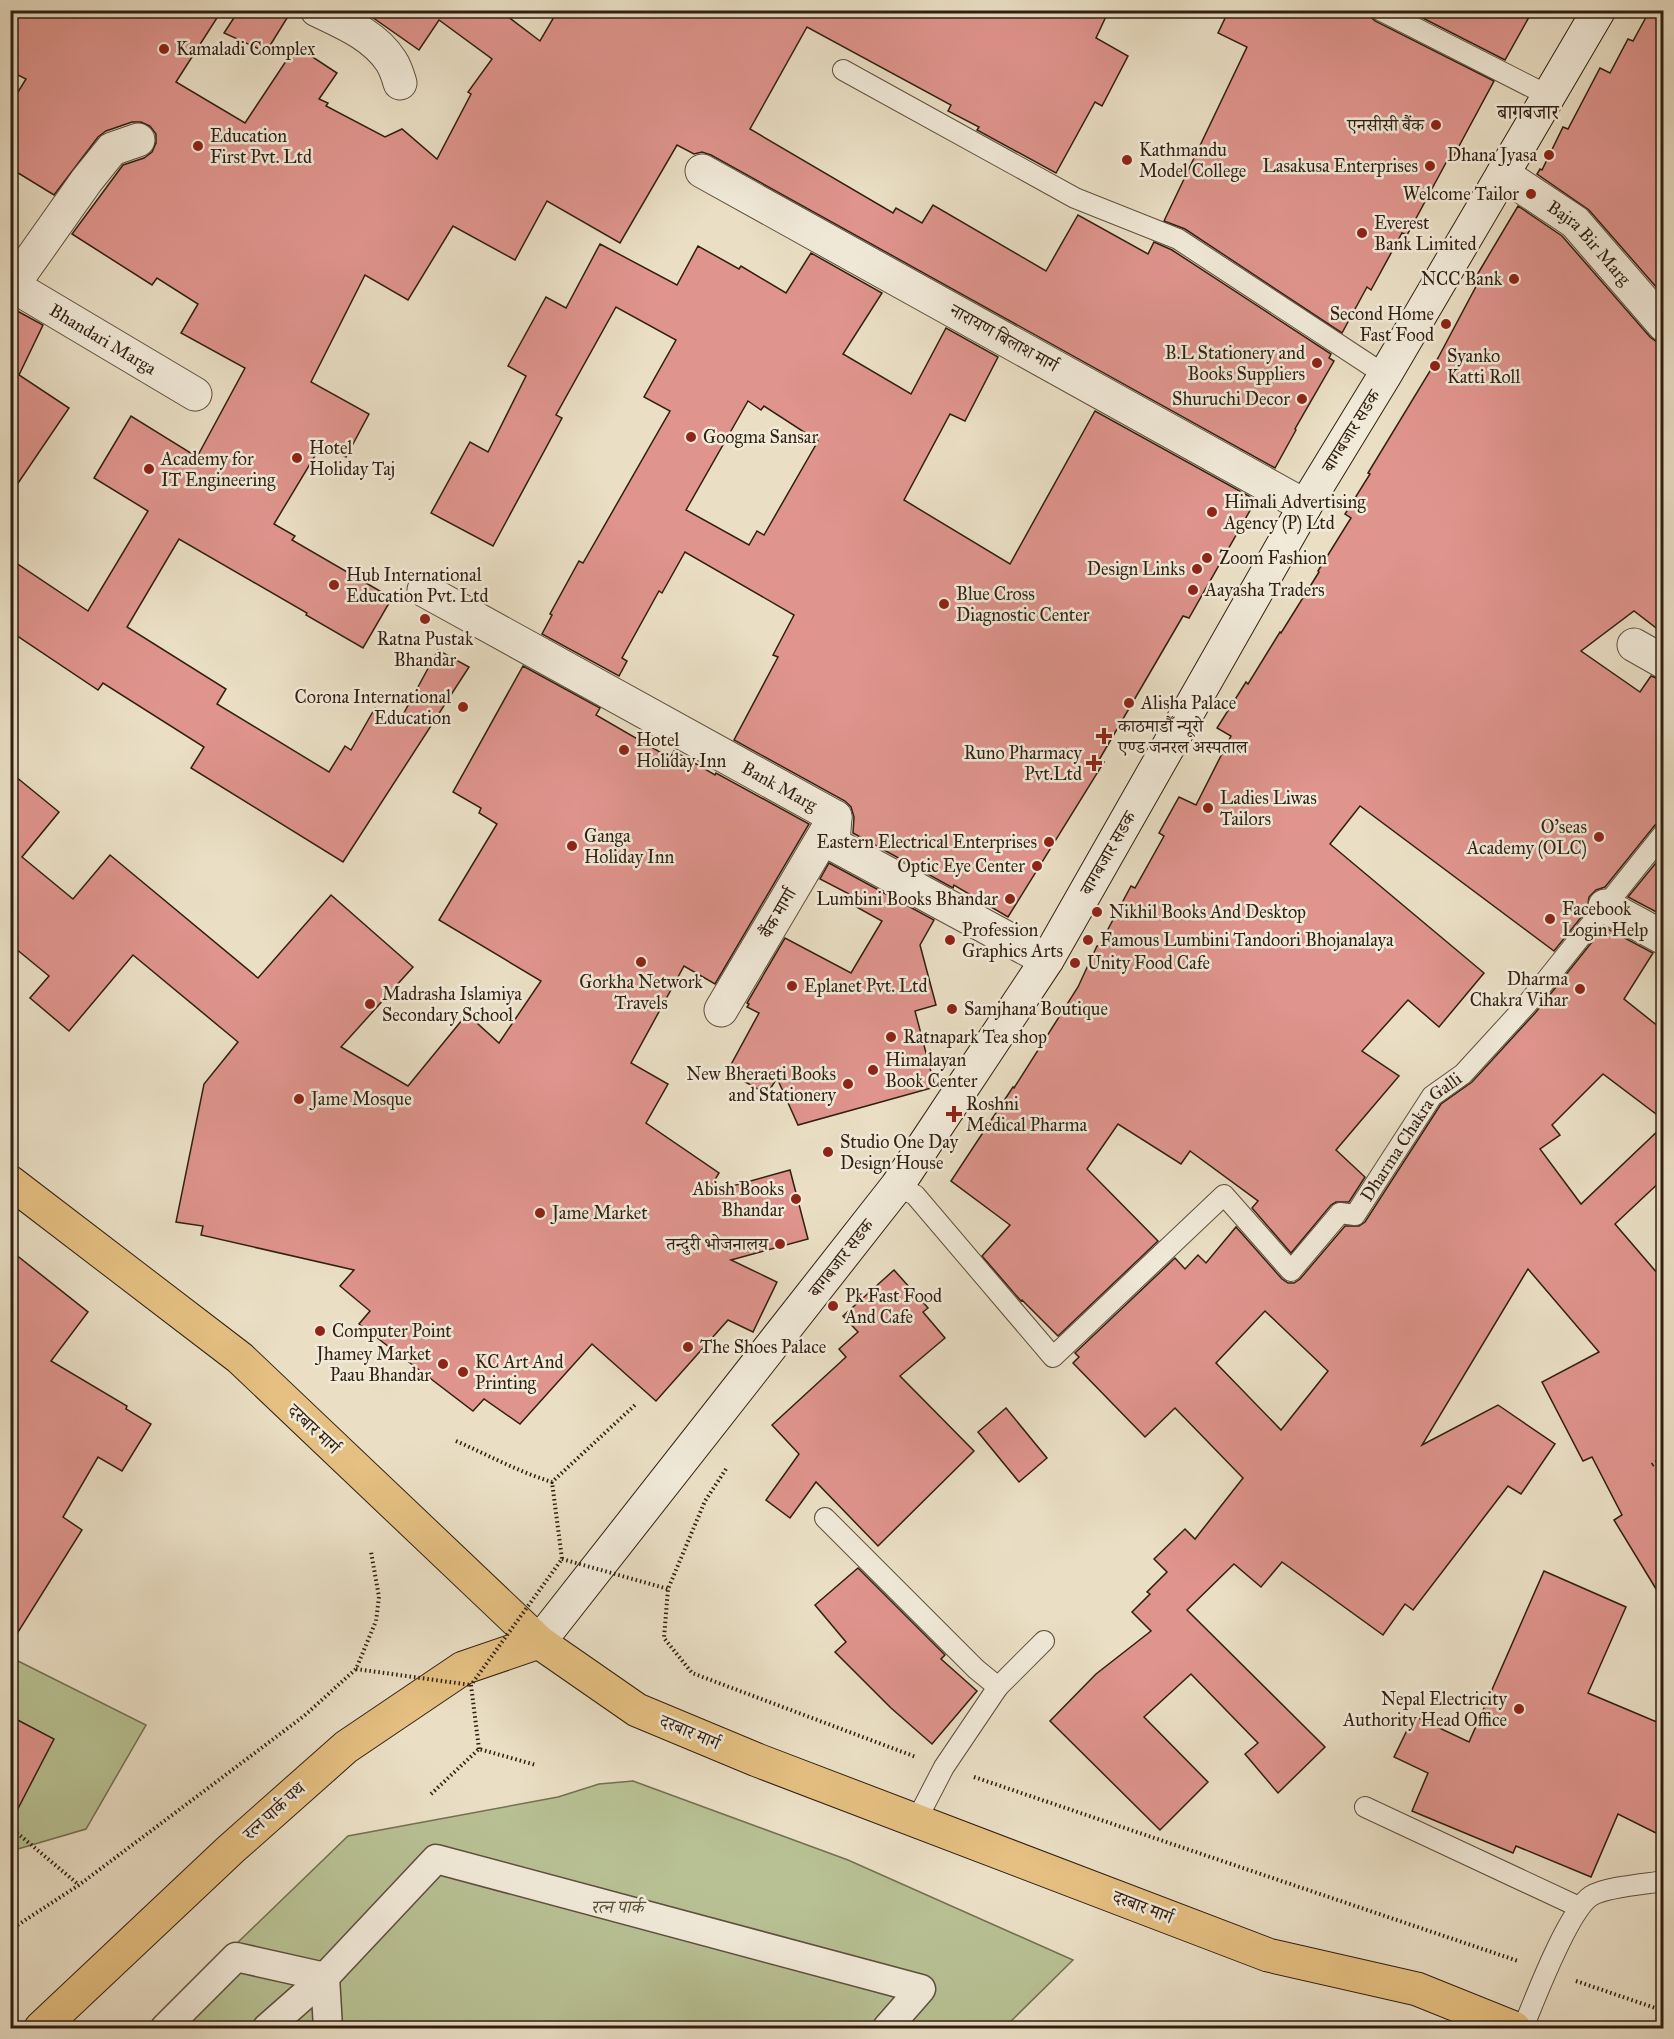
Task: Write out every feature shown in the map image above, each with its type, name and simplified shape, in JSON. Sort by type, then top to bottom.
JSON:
[{"type":"main road","name":"दरबार मार्ग","points":[[10,1182],[240,1358],[539,1642],[637,1710],[757,1760],[1268,1955],[1417,1989],[1514,2028]]},
{"type":"main road","name":"रत्न पार्क पथ","points":[[41,2028],[231,1849],[346,1746],[462,1668],[539,1642]]},
{"type":"street","points":[[318,10],[356,28],[376,45],[391,61],[400,83]]},
{"type":"street","name":"बागबजार सडक","points":[[539,1642],[897,1186],[1047,960],[1305,506],[1385,375],[1599,10]]},
{"type":"street","points":[[11,286],[112,149],[138,140]]},
{"type":"street","name":"नारायण बिलाश मार्ग","points":[[702,171],[1305,506]]},
{"type":"street","name":"Bajra Bir Marg","points":[[1503,174],[1575,222],[1664,325]]},
{"type":"street","name":"Bhandari Marga","points":[[11,286],[195,394]]},
{"type":"street","name":"Bank Marg","points":[[423,590],[835,817],[833,844],[1047,960]]},
{"type":"street","points":[[1634,645],[1664,662]]},
{"type":"street","name":"बैंक मार्गा","points":[[722,1010],[835,817]]},
{"type":"street","points":[[1605,906],[1664,938]]},
{"type":"street","points":[[267,2028],[325,1977],[435,1859],[921,1989],[887,2028]]},
{"type":"street","points":[[165,2028],[236,1957],[325,1977]]},
{"type":"street","points":[[325,1977],[328,2028]]},
{"type":"lane","points":[[1380,10],[1549,96]]},
{"type":"lane","points":[[843,70],[1075,198],[1178,239],[1385,375]]},
{"type":"lane","name":"Dharma Chakra Galli","points":[[897,1186],[915,1195],[1053,1357],[1224,1195],[1291,1271],[1340,1213],[1355,1215],[1432,1096],[1463,1074],[1527,1004],[1664,833]]},
{"type":"lane","points":[[825,1518],[976,1669],[998,1687]]},
{"type":"lane","points":[[916,1821],[944,1767],[998,1687],[1044,1641]]},
{"type":"lane","points":[[1365,1807],[1580,1907]]},
{"type":"lane","points":[[1523,2028],[1546,1971],[1580,1907],[1590,1897],[1604,1891],[1664,1881]]},
{"type":"path","points":[[552,1482],[635,1405]]},
{"type":"path","points":[[456,1441],[527,1474],[552,1482]]},
{"type":"path","points":[[1652,1465],[1664,1457]]},
{"type":"path","points":[[479,1749],[471,1686],[562,1559],[552,1482]]},
{"type":"path","points":[[705,1501],[668,1588],[664,1638],[692,1673],[944,1767],[1664,2011]]},
{"type":"path","points":[[10,1930],[80,1885],[304,1716],[356,1669],[376,1621],[380,1597],[371,1552]]},
{"type":"path","points":[[562,1559],[668,1588]]},
{"type":"path","points":[[356,1669],[471,1686]]},
{"type":"path","points":[[479,1749],[536,1765]]},
{"type":"path","points":[[431,1794],[479,1749]]},
{"type":"path","points":[[10,1827],[80,1885]]},
{"type":"green space","points":[[10,1657],[146,1725],[86,1829],[11,1851]]},
{"type":"green space","name":"रत्न पार्क","points":[[633,1781],[848,1860],[1073,1960],[1004,2028],[149,2028],[348,1836],[558,1797],[599,1784]]},
{"type":"building","points":[[10,10],[222,10],[176,82],[245,123],[296,46],[337,73],[319,99],[328,103],[326,106],[385,137],[402,129],[437,159],[471,94],[468,92],[492,59],[439,20],[419,50],[362,10],[499,10],[540,41],[558,10],[1109,10],[1096,38],[1128,56],[1102,106],[1095,102],[1056,173],[977,130],[979,127],[948,111],[951,105],[807,27],[750,129],[893,213],[896,208],[922,223],[933,205],[1046,271],[1078,215],[1148,254],[1154,242],[1172,250],[1331,354],[1329,358],[1334,361],[1275,468],[702,152],[694,154],[677,145],[620,243],[547,201],[515,260],[453,226],[408,300],[365,275],[311,382],[369,414],[346,457],[322,444],[274,524],[295,536],[292,540],[392,598],[363,648],[179,539],[127,627],[226,689],[217,704],[329,772],[345,746],[351,750],[375,708],[399,722],[438,650],[469,667],[343,862],[191,768],[204,747],[103,683],[98,690],[10,631],[10,559],[88,611],[148,511],[94,478],[131,416],[197,457],[245,368],[181,333],[198,304],[157,278],[152,285],[72,234],[123,165],[144,158],[152,152],[156,143],[156,134],[150,126],[141,122],[132,122],[106,131],[98,137],[54,195],[10,168],[10,105],[26,79],[10,71]]},
{"type":"building","points":[[239,10],[292,10],[266,52],[224,33]]},
{"type":"building","points":[[1229,10],[1368,10],[1375,21],[1494,81],[1451,161],[1448,159],[1407,235],[1402,233],[1371,290],[1367,287],[1342,333],[1185,229],[1164,221],[1247,47],[1218,33]]},
{"type":"building","points":[[1407,10],[1533,10],[1505,60]]},
{"type":"building","points":[[1650,10],[1664,10],[1664,296],[1589,210],[1537,174],[1540,169],[1542,170],[1563,127],[1568,129],[1600,68],[1610,73],[1628,39],[1633,41]]},
{"type":"building","points":[[1518,206],[1562,236],[1650,337],[1657,342],[1664,343],[1664,634],[1634,611],[1581,651],[1640,692],[1651,676],[1664,681],[1664,821],[1655,825],[1605,887],[1596,890],[1589,897],[1587,910],[1554,951],[1360,806],[1330,844],[1484,973],[1439,1027],[1408,1000],[1362,1051],[1399,1076],[1336,1150],[1365,1177],[1349,1202],[1336,1202],[1331,1205],[1291,1253],[1252,1208],[1258,1201],[1190,1151],[1181,1164],[1118,1124],[1087,1169],[1158,1241],[1058,1336],[1021,1301],[982,1256],[1010,1225],[951,1181],[1078,987],[1097,946],[1131,886],[1135,888],[1164,836],[1159,833],[1179,797],[1196,805],[1231,736],[1217,728],[1281,633],[1351,518],[1345,514],[1438,358],[1481,277],[1477,275]]},
{"type":"building","points":[[600,244],[677,285],[698,246],[739,269],[741,266],[786,293],[811,253],[882,293],[843,354],[911,394],[946,328],[998,357],[965,421],[950,414],[904,500],[1010,564],[1095,411],[1256,500],[1189,618],[1183,616],[1099,760],[1104,762],[1008,917],[954,885],[953,888],[853,833],[854,817],[851,807],[845,801],[734,740],[778,657],[773,655],[794,615],[685,552],[662,593],[659,591],[622,658],[627,661],[619,676],[542,634],[552,615],[550,614],[579,561],[583,563],[670,411],[644,397],[676,340],[616,307],[556,415],[562,418],[493,546],[431,513],[470,442],[488,452],[526,376],[508,366],[546,297],[566,308]],"holes":[[[748,401],[761,410],[764,406],[818,441],[764,535],[757,531],[749,545],[686,510]]]},
{"type":"building","points":[[10,307],[43,325],[19,375],[69,408],[10,495]]},
{"type":"building","points":[[523,666],[600,708],[596,715],[670,758],[674,751],[809,824],[715,984],[684,966],[631,1063],[668,1084],[646,1123],[719,1173],[707,1193],[790,1170],[808,1239],[731,1260],[777,1282],[753,1332],[728,1320],[656,1401],[592,1344],[520,1424],[484,1399],[473,1411],[359,1324],[370,1311],[340,1286],[354,1270],[201,1235],[203,1226],[176,1222],[204,1084],[238,1042],[133,955],[69,1031],[30,998],[49,976],[10,944],[10,772],[59,812],[22,857],[73,899],[110,855],[258,978],[331,895],[413,967],[341,1047],[408,1086],[467,1014],[499,1043],[541,981],[439,920],[497,824],[479,813],[481,808],[453,792]]},
{"type":"building","points":[[1664,853],[1664,916],[1628,897]]},
{"type":"building","points":[[829,863],[934,920],[920,945],[936,1005],[915,1011],[935,1087],[798,1125],[777,1078],[767,1094],[727,1072],[759,1013],[747,1007],[749,1004],[747,1003],[785,938],[851,973],[882,921],[851,904],[855,897],[820,879]]},
{"type":"building","points":[[1604,927],[1653,953],[1624,999],[1664,1031],[1664,1120],[1603,1074],[1552,1125],[1560,1135],[1540,1149],[1581,1204],[1664,1125],[1664,1178],[1615,1224],[1664,1281],[1664,1602],[1614,1520],[1622,1515],[1592,1457],[1583,1461],[1542,1382],[1599,1352],[1528,1269],[1422,1445],[1498,1405],[1555,1444],[1521,1494],[1508,1486],[1413,1610],[1405,1604],[1383,1635],[1282,1562],[1261,1587],[1234,1564],[1187,1610],[1325,1747],[1278,1793],[1245,1754],[1258,1743],[1191,1674],[1144,1717],[1208,1782],[1160,1830],[1050,1721],[1096,1674],[1151,1631],[1132,1612],[1150,1594],[1147,1592],[1167,1572],[1154,1559],[1185,1529],[1195,1539],[1243,1478],[1175,1408],[1145,1437],[1073,1363],[1079,1357],[1075,1353],[1175,1258],[1185,1269],[1198,1255],[1206,1263],[1236,1227],[1282,1279],[1288,1283],[1294,1283],[1300,1279],[1345,1226],[1359,1226],[1365,1222],[1441,1104],[1472,1082],[1536,1012]],"holes":[[[1265,1311],[1328,1371],[1281,1430],[1216,1363]]]},
{"type":"building","points":[[10,1250],[88,1312],[51,1361],[127,1406],[126,1409],[151,1424],[122,1471],[98,1457],[63,1517],[82,1530],[10,1645]]},
{"type":"building","points":[[894,1270],[928,1308],[923,1312],[945,1338],[900,1376],[974,1451],[878,1546],[816,1482],[790,1518],[766,1500],[799,1454],[772,1425],[846,1357],[839,1349],[858,1332],[843,1316]]},
{"type":"building","points":[[1006,1408],[1047,1458],[1019,1482],[978,1432]]},
{"type":"building","points":[[858,1568],[945,1655],[941,1659],[977,1691],[932,1744],[891,1708],[835,1652],[846,1642],[815,1605]]},
{"type":"building","points":[[1544,1571],[1626,1607],[1588,1693],[1664,1725],[1664,1837],[1618,1814],[1591,1877],[1516,1846],[1513,1853],[1412,1811],[1428,1773],[1394,1757],[1414,1716],[1469,1742]]},
{"type":"building","points":[[10,1716],[54,1739],[10,1824]]},
{"type":"place","name":"Kamaladi Complex","points":[[164,49]]},
{"type":"place","name":"एनसीसी बैंक","points":[[1436,125]]},
{"type":"place","name":"Education First Pvt. Ltd","points":[[198,146]]},
{"type":"place","name":"Dhana Jyasa","points":[[1549,155]]},
{"type":"place","name":"Kathmandu Model College","points":[[1127,160]]},
{"type":"place","name":"Lasakusa Enterprises","points":[[1430,166]]},
{"type":"place","name":"Welcome Tailor","points":[[1531,194]]},
{"type":"place","name":"Everest Bank Limited","points":[[1362,233]]},
{"type":"place","name":"NCC Bank","points":[[1514,279]]},
{"type":"place","name":"Second Home Fast Food","points":[[1446,324]]},
{"type":"place","name":"B.L Stationery and Books Suppliers","points":[[1317,363]]},
{"type":"place","name":"Syanko Katti Roll","points":[[1435,366]]},
{"type":"place","name":"Shuruchi Decor","points":[[1302,399]]},
{"type":"place","name":"Googma Sansar","points":[[691,437]]},
{"type":"place","name":"Hotel Holiday Taj","points":[[297,458]]},
{"type":"place","name":"Academy for IT Engineering","points":[[149,469]]},
{"type":"place","name":"Himali Advertising Agency (P) Ltd","points":[[1212,512]]},
{"type":"place","name":"Zoom Fashion","points":[[1207,558]]},
{"type":"place","name":"Design Links","points":[[1197,569]]},
{"type":"place","name":"Hub International Education Pvt. Ltd","points":[[334,585]]},
{"type":"place","name":"Aayasha Traders","points":[[1193,590]]},
{"type":"place","name":"Blue Cross Diagnostic Center","points":[[944,604]]},
{"type":"place","name":"Ratna Pustak Bhandar","points":[[425,619]]},
{"type":"place","name":"Alisha Palace","points":[[1129,703]]},
{"type":"place","name":"Corona International Education","points":[[463,707]]},
{"type":"place","name":"काठमाडौँ न्यूरो एण्ड जनरल अस्पताल","points":[[1104,736]]},
{"type":"place","name":"Hotel Holiday Inn","points":[[624,750]]},
{"type":"place","name":"Runo Pharmacy Pvt.Ltd","points":[[1094,763]]},
{"type":"place","name":"Ladies Liwas Tailors","points":[[1208,808]]},
{"type":"place","name":"O'seas Academy (OLC)","points":[[1599,837]]},
{"type":"place","name":"Eastern Electrical Enterprises","points":[[1049,842]]},
{"type":"place","name":"Ganga Holiday Inn","points":[[572,846]]},
{"type":"place","name":"Optic Eye Center","points":[[1037,866]]},
{"type":"place","name":"Lumbini Books Bhandar","points":[[1010,899]]},
{"type":"place","name":"Nikhil Books And Desktop","points":[[1097,912]]},
{"type":"place","name":"Facebook Login Help","points":[[1550,919]]},
{"type":"place","name":"Profession Graphics Arts","points":[[950,940]]},
{"type":"place","name":"Famous Lumbini Tandoori Bhojanalaya","points":[[1088,940]]},
{"type":"place","name":"Gorkha Network Travels","points":[[641,962]]},
{"type":"place","name":"Unity Food Cafe","points":[[1075,963]]},
{"type":"place","name":"Eplanet Pvt. Ltd","points":[[792,986]]},
{"type":"place","name":"Dharma Chakra Vihar","points":[[1580,989]]},
{"type":"place","name":"Madrasha Islamiya Secondary School","points":[[370,1004]]},
{"type":"place","name":"Samjhana Boutique","points":[[952,1009]]},
{"type":"place","name":"Ratnapark Tea shop","points":[[891,1037]]},
{"type":"place","name":"Himalayan Book Center","points":[[873,1070]]},
{"type":"place","name":"New Bheraeti Books and Stationery","points":[[848,1084]]},
{"type":"place","name":"Jame Mosque","points":[[299,1099]]},
{"type":"place","name":"Roshni Medical Pharma","points":[[954,1114]]},
{"type":"place","name":"Studio One Day Design House","points":[[828,1152]]},
{"type":"place","name":"Abish Books Bhandar","points":[[796,1199]]},
{"type":"place","name":"Jame Market","points":[[540,1213]]},
{"type":"place","name":"तन्दुरी भोजनालय","points":[[780,1244]]},
{"type":"place","name":"Pk Fast Food And Cafe","points":[[833,1306]]},
{"type":"place","name":"Computer Point","points":[[320,1331]]},
{"type":"place","name":"The Shoes Palace","points":[[688,1347]]},
{"type":"place","name":"Jhamey Market Paau Bhandar","points":[[443,1364]]},
{"type":"place","name":"KC Art And Printing","points":[[463,1372]]},
{"type":"place","name":"Nepal Electricity Authority Head Office","points":[[1519,1709]]},
{"type":"district","name":"बागबजार","points":[[1528,112]]}]
